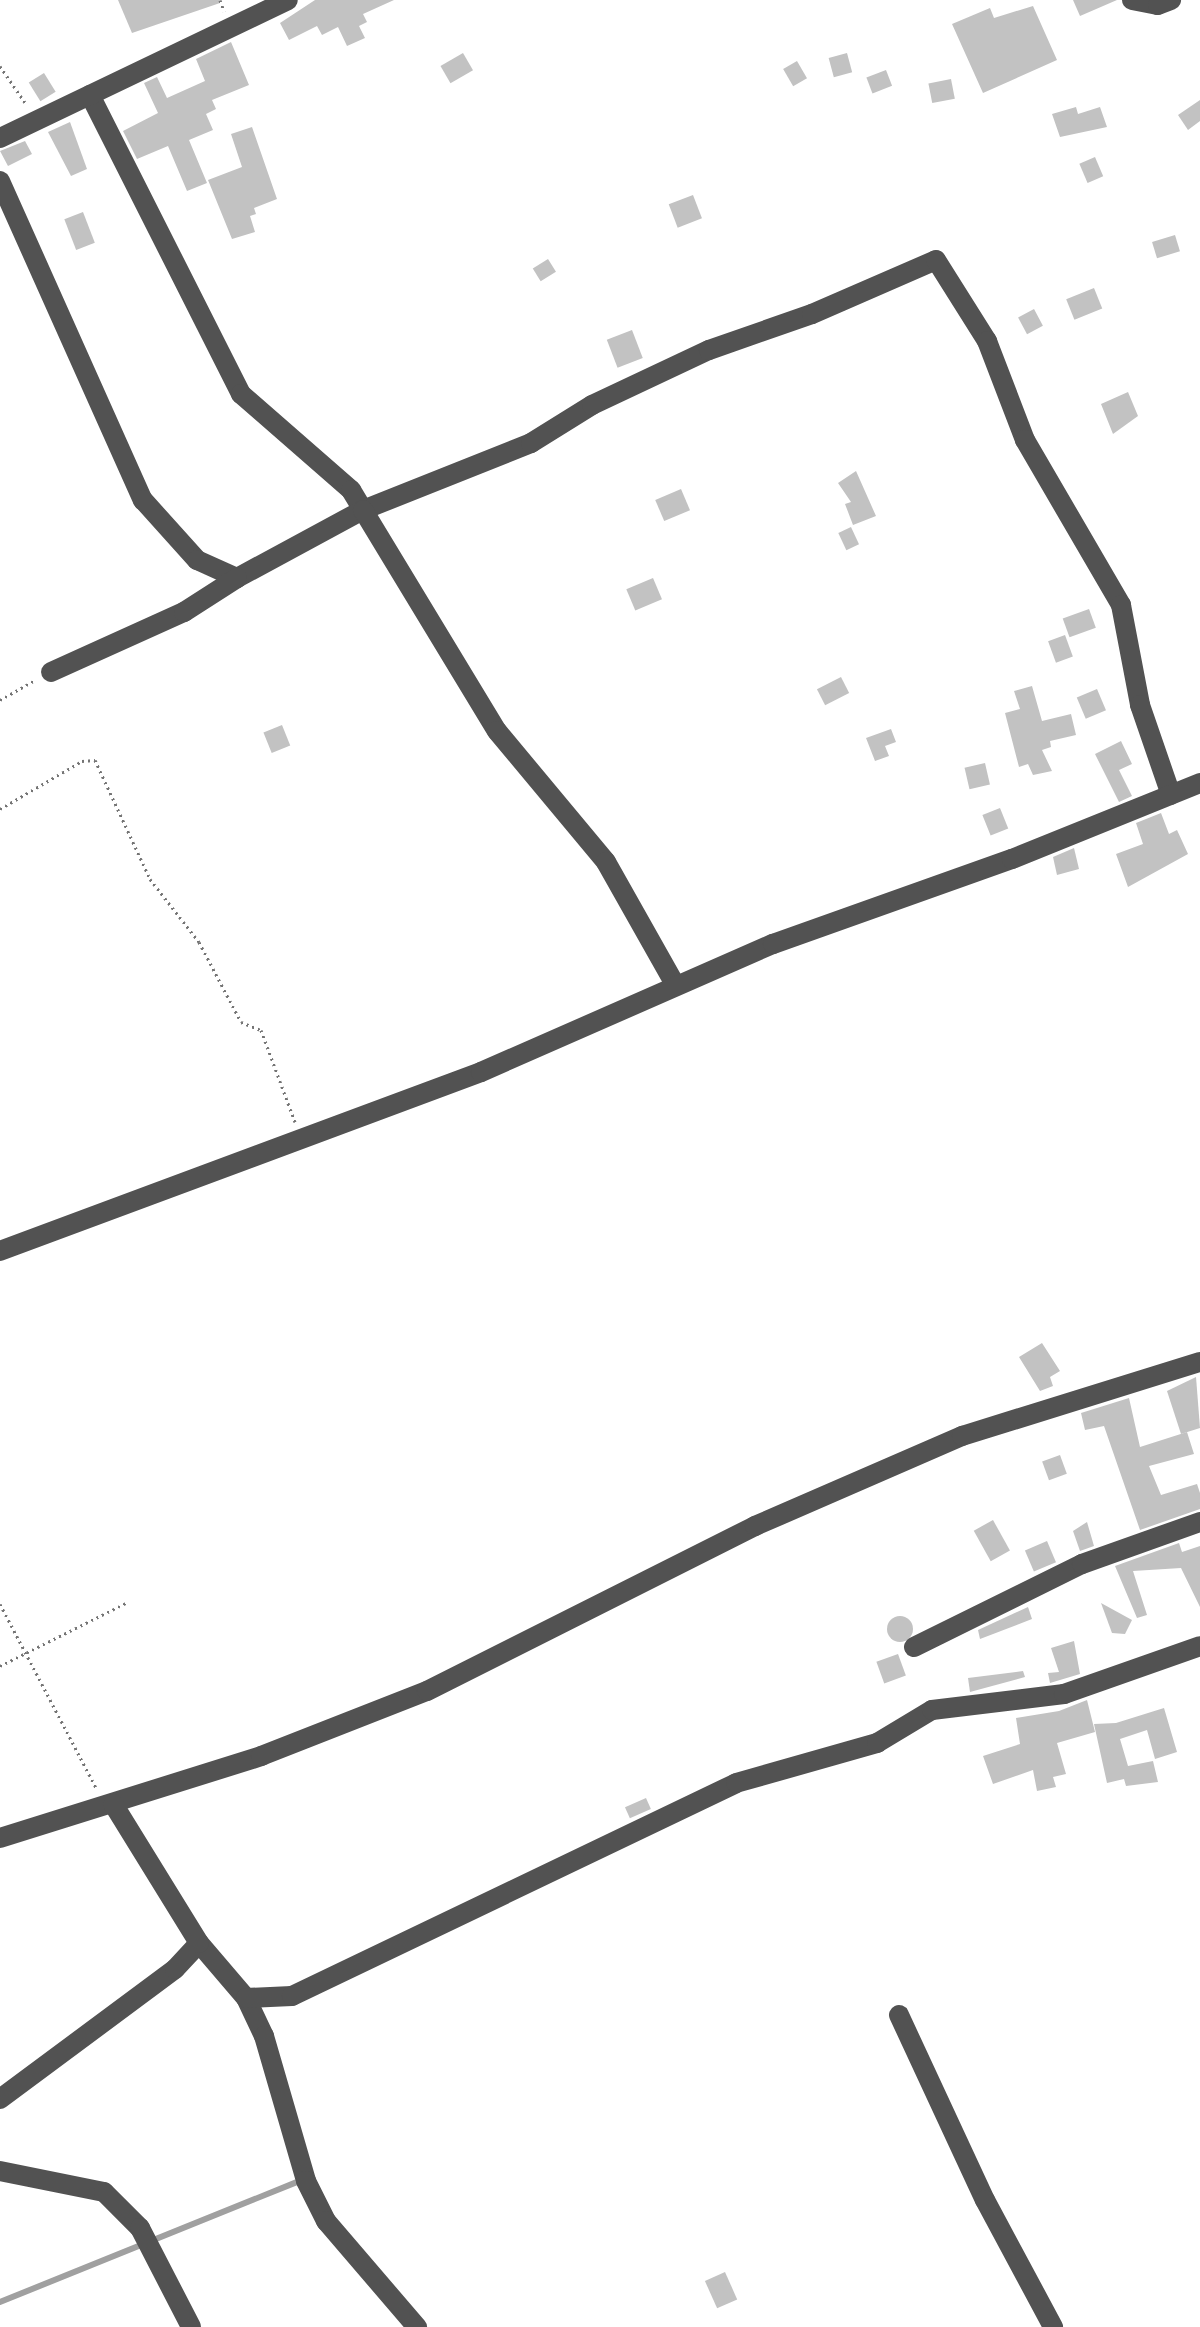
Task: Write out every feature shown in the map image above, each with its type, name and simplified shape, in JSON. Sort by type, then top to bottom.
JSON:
[{"type":"street","points":[[0,138],[288,0]]},
{"type":"street","points":[[1132,0],[1158,5],[1171,0]]},
{"type":"street","points":[[90,95],[241,394],[351,490],[497,731],[606,862],[676,986]]},
{"type":"street","points":[[0,181],[143,500],[197,560],[237,578]]},
{"type":"street","points":[[51,672],[184,612],[237,578],[363,510],[531,443],[592,405],[709,350],[812,314],[936,260],[987,341],[1025,440],[1121,605],[1140,705],[1171,795]]},
{"type":"street","points":[[0,1251],[481,1072],[773,944],[1012,859],[1200,783]]},
{"type":"street","points":[[0,1838],[261,1756],[427,1691],[755,1526],[962,1436],[1200,1362]]},
{"type":"street","points":[[914,1647],[1082,1564],[1200,1522]]},
{"type":"street","points":[[246,1998],[292,1996],[736,1783],[877,1743],[932,1710],[1064,1694],[1200,1646]]},
{"type":"street","points":[[109,1805],[199,1943],[246,1998],[264,2036],[306,2181],[326,2221],[417,2327]]},
{"type":"street","points":[[0,2099],[175,1969],[199,1943]]},
{"type":"street","points":[[899,2015],[985,2200],[1053,2327]]},
{"type":"street","points":[[0,2171],[104,2192],[140,2228],[191,2327]]},
{"type":"path","points":[[0,66],[37,120]]},
{"type":"path","points":[[0,700],[51,672]]},
{"type":"path","points":[[0,809],[82,761],[95,760],[150,879],[199,942],[241,1022],[261,1030],[302,1140]]},
{"type":"path","points":[[0,1666],[128,1602]]},
{"type":"path","points":[[0,1604],[109,1805]]},
{"type":"building","points":[[118,0],[220,0],[220,3],[132,33]]},
{"type":"building","points":[[315,0],[394,0],[363,14],[367,22],[359,26],[365,38],[347,46],[338,27],[322,35],[317,26],[289,40],[280,23]]},
{"type":"building","points":[[1073,0],[1117,0],[1080,16]]},
{"type":"building","points":[[1033,6],[1057,60],[983,93],[952,24],[990,8],[994,18]]},
{"type":"building","points":[[231,42],[249,85],[212,100],[216,109],[206,114],[213,130],[189,140],[207,183],[187,191],[168,146],[137,159],[123,131],[158,113],[144,83],[157,77],[167,98],[205,81],[196,59]]},
{"type":"building","points":[[463,53],[473,70],[450,83],[440,66]]},
{"type":"building","points":[[847,53],[852,72],[834,77],[829,58]]},
{"type":"building","points":[[797,61],[807,78],[793,86],[783,69]]},
{"type":"building","points":[[886,70],[892,86],[872,93],[866,78]]},
{"type":"building","points":[[44,73],[56,92],[40,101],[29,83]]},
{"type":"building","points":[[951,79],[955,99],[932,103],[928,83]]},
{"type":"building","points":[[1200,100],[1200,121],[1188,130],[1178,115]]},
{"type":"building","points":[[1076,107],[1078,114],[1100,107],[1107,127],[1060,137],[1052,114]]},
{"type":"building","points":[[70,122],[87,169],[71,176],[48,132]]},
{"type":"building","points":[[252,127],[277,199],[254,208],[256,214],[250,216],[255,232],[232,239],[208,180],[242,167],[231,134]]},
{"type":"building","points":[[25,141],[32,154],[8,166],[0,151]]},
{"type":"building","points":[[1095,157],[1103,176],[1088,183],[1079,164]]},
{"type":"building","points":[[693,195],[702,218],[678,228],[669,204]]},
{"type":"building","points":[[83,212],[95,243],[76,250],[64,219]]},
{"type":"building","points":[[1175,235],[1180,251],[1157,258],[1152,242]]},
{"type":"building","points":[[548,259],[556,272],[541,281],[533,269]]},
{"type":"building","points":[[1094,288],[1102,308],[1074,320],[1066,299]]},
{"type":"building","points":[[1034,309],[1043,326],[1027,334],[1018,317]]},
{"type":"building","points":[[632,330],[643,358],[618,368],[607,340]]},
{"type":"building","points":[[1128,392],[1138,416],[1113,434],[1101,404]]},
{"type":"building","points":[[856,471],[876,516],[853,525],[845,504],[851,502],[838,483]]},
{"type":"building","points":[[681,489],[690,510],[664,521],[655,500]]},
{"type":"building","points":[[851,527],[859,544],[846,550],[838,533]]},
{"type":"building","points":[[653,578],[662,599],[635,611],[626,589]]},
{"type":"building","points":[[1089,609],[1096,628],[1070,637],[1063,619]]},
{"type":"building","points":[[1065,635],[1073,657],[1056,663],[1048,641]]},
{"type":"building","points":[[841,677],[849,693],[825,705],[817,689]]},
{"type":"building","points":[[1032,686],[1042,721],[1071,714],[1076,735],[1050,741],[1051,747],[1042,750],[1052,771],[1033,775],[1028,764],[1019,767],[1005,713],[1020,709],[1014,691]]},
{"type":"building","points":[[1097,689],[1106,710],[1086,719],[1077,698]]},
{"type":"building","points":[[282,725],[290,745],[272,753],[263,732]]},
{"type":"building","points":[[891,729],[896,742],[885,746],[889,756],[875,761],[866,738]]},
{"type":"building","points":[[1121,741],[1132,764],[1119,770],[1132,796],[1119,802],[1095,754]]},
{"type":"building","points":[[985,763],[990,784],[969,789],[965,768]]},
{"type":"building","points":[[1000,808],[1008,828],[991,836],[982,815]]},
{"type":"building","points":[[1161,813],[1169,834],[1177,830],[1188,854],[1128,887],[1116,854],[1143,844],[1136,823]]},
{"type":"building","points":[[1074,848],[1079,869],[1057,875],[1053,857]]},
{"type":"building","points":[[1042,1343],[1060,1371],[1050,1377],[1053,1386],[1040,1391],[1019,1357]]},
{"type":"building","points":[[1196,1377],[1200,1428],[1181,1434],[1167,1391]]},
{"type":"building","points":[[1129,1398],[1140,1447],[1187,1432],[1194,1454],[1149,1466],[1161,1495],[1197,1484],[1200,1493],[1200,1509],[1140,1530],[1104,1426],[1085,1430],[1081,1413]]},
{"type":"building","points":[[1060,1455],[1067,1474],[1049,1480],[1042,1461]]},
{"type":"building","points":[[993,1520],[1010,1551],[991,1561],[974,1531]]},
{"type":"building","points":[[1087,1522],[1094,1546],[1080,1551],[1073,1531]]},
{"type":"building","points":[[1047,1541],[1056,1562],[1034,1572],[1025,1550]]},
{"type":"building","points":[[1179,1543],[1182,1552],[1200,1546],[1200,1607],[1181,1568],[1133,1571],[1147,1615],[1137,1618],[1115,1566]]},
{"type":"building","points":[[1101,1603],[1132,1620],[1125,1634],[1112,1633]]},
{"type":"building","points":[[1028,1607],[1032,1619],[980,1639],[978,1630]]},
{"type":"building","points":[[900,1616],[909,1620],[913,1629],[909,1638],[900,1642],[891,1638],[887,1629],[891,1620]]},
{"type":"building","points":[[1074,1641],[1080,1674],[1050,1683],[1048,1673],[1059,1672],[1051,1648]]},
{"type":"building","points":[[898,1654],[906,1676],[884,1683],[876,1662]]},
{"type":"building","points":[[1023,1671],[1025,1677],[970,1692],[968,1678]]},
{"type":"building","points":[[1087,1700],[1095,1732],[1057,1743],[1066,1774],[1053,1777],[1056,1787],[1037,1791],[1033,1770],[993,1784],[983,1756],[1020,1744],[1016,1718],[1059,1711]]},
{"type":"building","points":[[1164,1708],[1177,1752],[1155,1759],[1147,1730],[1120,1739],[1128,1766],[1153,1761],[1158,1782],[1126,1786],[1124,1779],[1107,1783],[1094,1724],[1116,1723]]},
{"type":"building","points":[[646,1798],[651,1809],[630,1818],[625,1807]]},
{"type":"building","points":[[725,2272],[737,2299],[717,2308],[705,2281]]},
{"type":"waterway","points":[[0,2302],[297,2182]]}]
